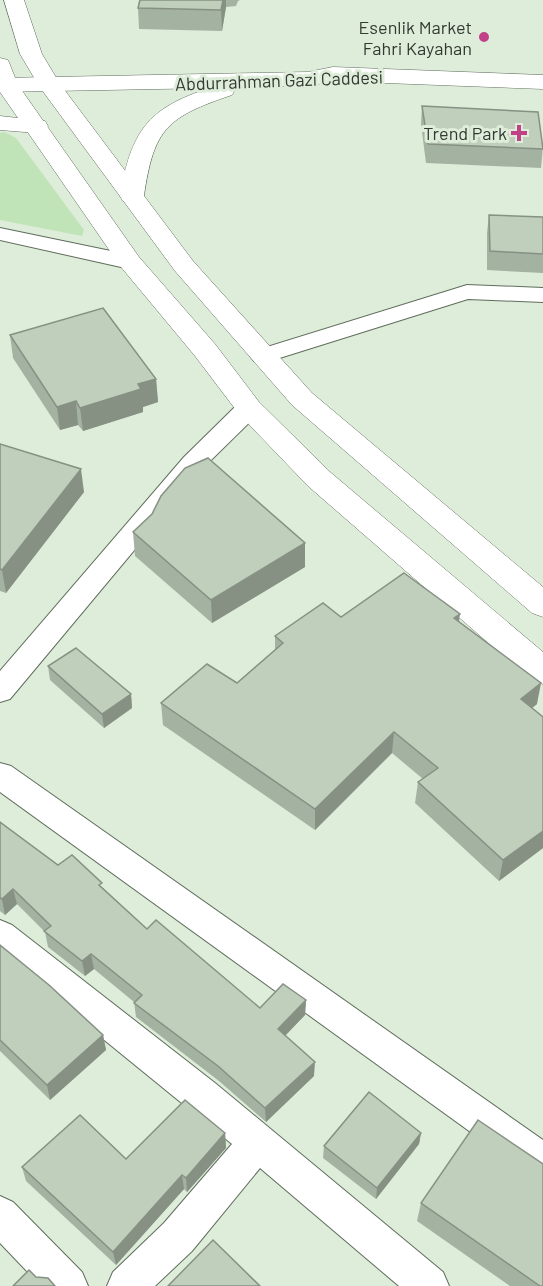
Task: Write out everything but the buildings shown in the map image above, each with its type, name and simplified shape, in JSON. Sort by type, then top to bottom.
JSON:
[{"type":"main road","points":[[14,0],[31,54],[45,77],[184,266],[262,356],[302,399],[543,605]]},
{"type":"main road","points":[[1,77],[304,69],[333,74]]},
{"type":"main road","name":"Abdurrahman Gazi Caddesi","points":[[45,77],[262,80],[308,79],[333,74],[543,82]]},
{"type":"main road","points":[[1,77],[38,126],[130,262],[205,350],[249,408],[319,479],[543,671]]},
{"type":"main road","points":[[132,196],[136,162],[144,140],[155,124],[196,99],[262,80]]},
{"type":"main road","points":[[0,123],[38,126]]},
{"type":"street","points":[[0,234],[130,262]]},
{"type":"street","points":[[262,356],[467,292],[543,296]]},
{"type":"street","points":[[0,691],[193,463],[249,408]]},
{"type":"street","points":[[0,776],[543,1162]]},
{"type":"street","points":[[0,935],[258,1142],[429,1286]]},
{"type":"street","points":[[127,1286],[178,1237],[258,1142]]},
{"type":"street","points":[[0,1215],[68,1286]]},
{"type":"green space","points":[[4,132],[16,138],[84,230],[82,236],[0,220],[0,133]]},
{"type":"place","name":"Esenlik Market Fahri Kayahan","points":[[484,37]]},
{"type":"place","name":"Trend Park","points":[[519,133]]}]
